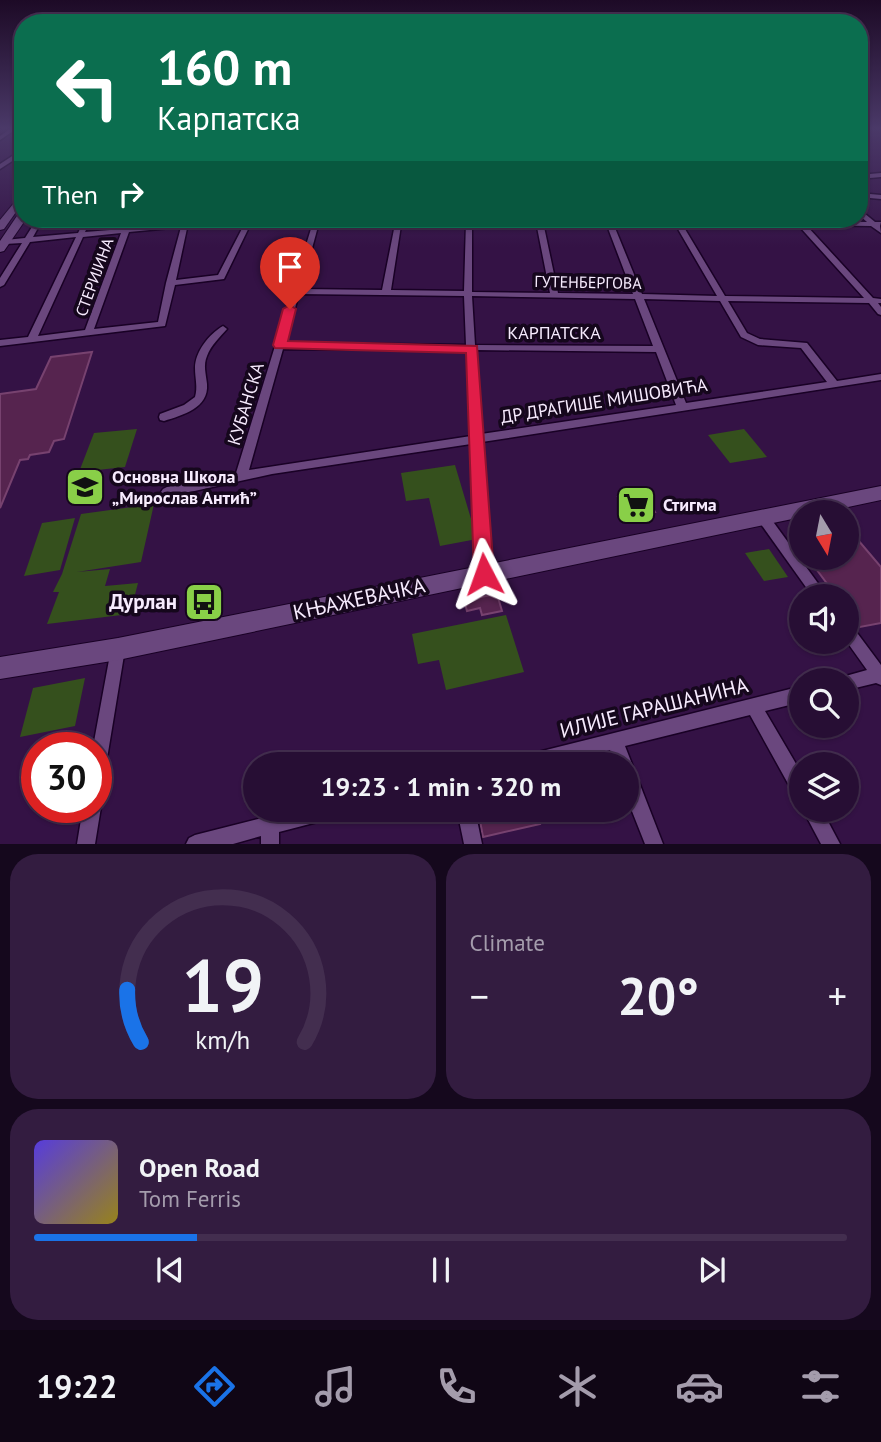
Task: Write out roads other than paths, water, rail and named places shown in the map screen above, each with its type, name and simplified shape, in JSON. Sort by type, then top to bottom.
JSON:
[{"type":"main road","points":[[0,227],[14,208]]},
{"type":"main road","points":[[2,246],[14,228]]},
{"type":"main road","name":"КЊАЖЕВАЧКА","points":[[0,668],[118,649],[881,493]]},
{"type":"street","points":[[877,224],[881,231]]},
{"type":"street","points":[[0,285],[34,228]]},
{"type":"street","points":[[32,339],[84,228]]},
{"type":"street","name":"СТЕРИЈИНА","points":[[88,333],[127,228]]},
{"type":"street","name":"СТЕРИЈИНА","points":[[2,246],[27,240],[146,228]]},
{"type":"street","name":"СТЕРИЈИНА","points":[[0,342],[162,324],[184,228]]},
{"type":"street","points":[[170,283],[221,278],[246,228]]},
{"type":"street","name":"КУБАНСКА","points":[[241,477],[314,228]]},
{"type":"street","points":[[386,293],[397,228]]},
{"type":"street","points":[[469,228],[468,294],[484,574]]},
{"type":"street","points":[[541,228],[554,295]]},
{"type":"street","points":[[611,228],[682,407]]},
{"type":"street","points":[[682,228],[748,338],[758,342],[804,345],[834,384]]},
{"type":"street","points":[[804,228],[881,312]]},
{"type":"street","name":"ГУТЕНБЕРГОВА","points":[[295,291],[881,301]]},
{"type":"street","points":[[164,417],[193,405],[200,398],[203,383],[199,367],[205,346],[223,329]]},
{"type":"street","name":"КАРПАТСКА","points":[[280,345],[659,349]]},
{"type":"street","name":"ДР ДРАГИШЕ МИШОВИЋА","points":[[167,492],[272,470],[881,377]]},
{"type":"street","points":[[762,516],[812,584]]},
{"type":"street","points":[[859,647],[880,675],[859,679]]},
{"type":"street","points":[[104,732],[118,649]]},
{"type":"street","name":"ИЛИЈЕ ГАРАШАНИНА","points":[[571,752],[789,698]]},
{"type":"street","points":[[754,707],[789,769]]},
{"type":"street","points":[[615,741],[619,752]]},
{"type":"street","points":[[639,805],[654,844]]},
{"type":"street","points":[[195,844],[270,834],[300,822]]},
{"type":"street","points":[[468,822],[473,844]]},
{"type":"street","points":[[819,822],[831,844]]},
{"type":"street","points":[[86,844],[89,823]]},
{"type":"place","name":"Основна Школа „Мирослав Антић”","points":[[85,487]]},
{"type":"place","name":"Стигма","points":[[636,505]]},
{"type":"place","name":"Дурлан","points":[[204,602]]}]
